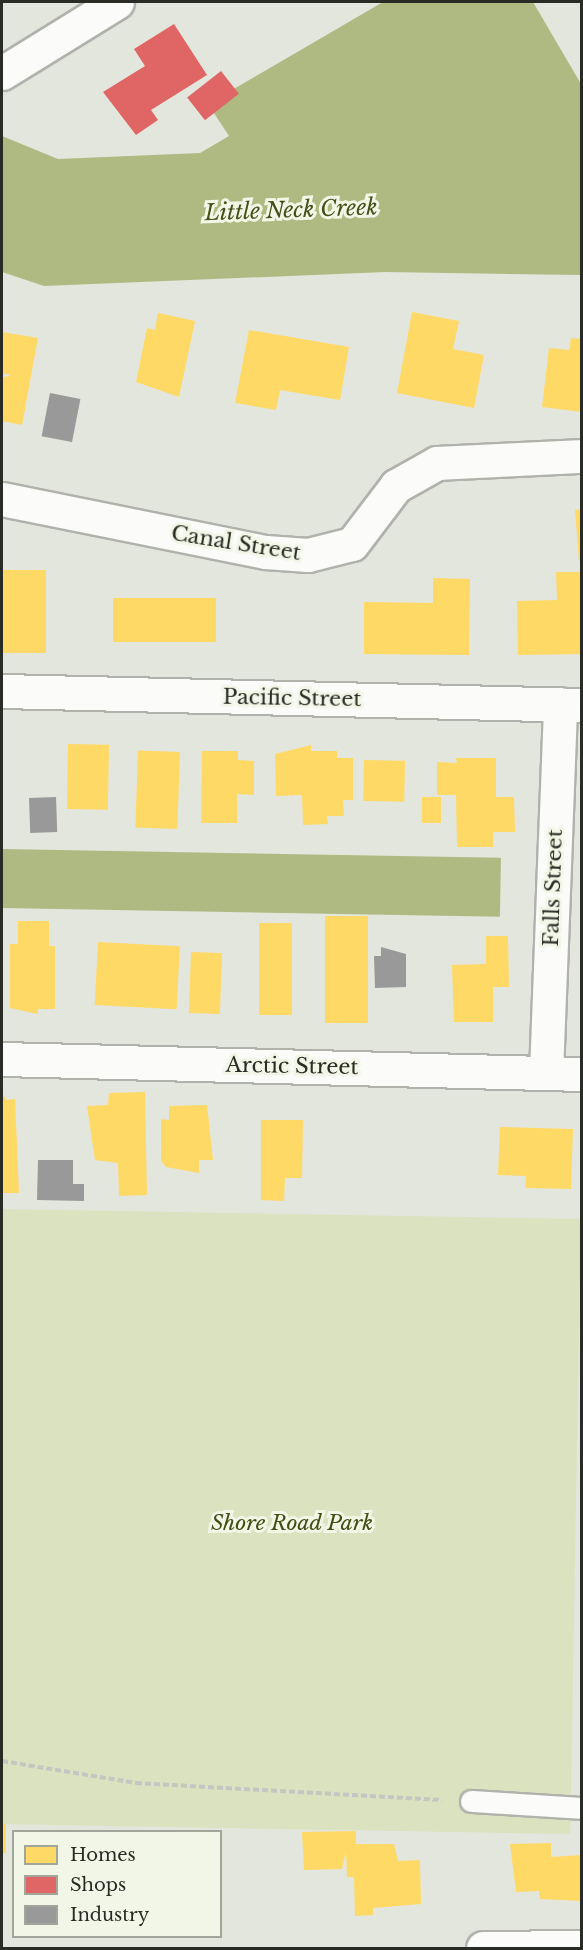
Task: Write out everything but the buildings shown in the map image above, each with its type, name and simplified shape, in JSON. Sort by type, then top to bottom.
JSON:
[{"type":"street","points":[[2,73],[117,2]]},
{"type":"street","name":"Canal Street","points":[[2,499],[266,552],[308,555],[352,544],[396,486],[437,462],[582,456]]},
{"type":"street","name":"Pacific Street","points":[[2,691],[571,704]]},
{"type":"street","name":"Falls Street","points":[[546,1073],[571,704]]},
{"type":"street","name":"Arctic Street","points":[[2,1059],[582,1074]]},
{"type":"street","points":[[483,1948],[582,1947]]},
{"type":"lane","points":[[471,1801],[582,1808]]},
{"type":"path","points":[[2,1761],[136,1784],[471,1801]]},
{"type":"green space","name":"Shore Road Park","points":[[2,1209],[581,1219],[570,1834],[2,1824]]},
{"type":"water","name":"Little Neck Creek","points":[[383,2],[533,2],[581,84],[581,275],[385,272],[44,286],[2,272],[2,136],[58,159],[200,153],[229,136],[208,104]]},
{"type":"water","points":[[2,849],[501,858],[500,917],[2,908]]}]
